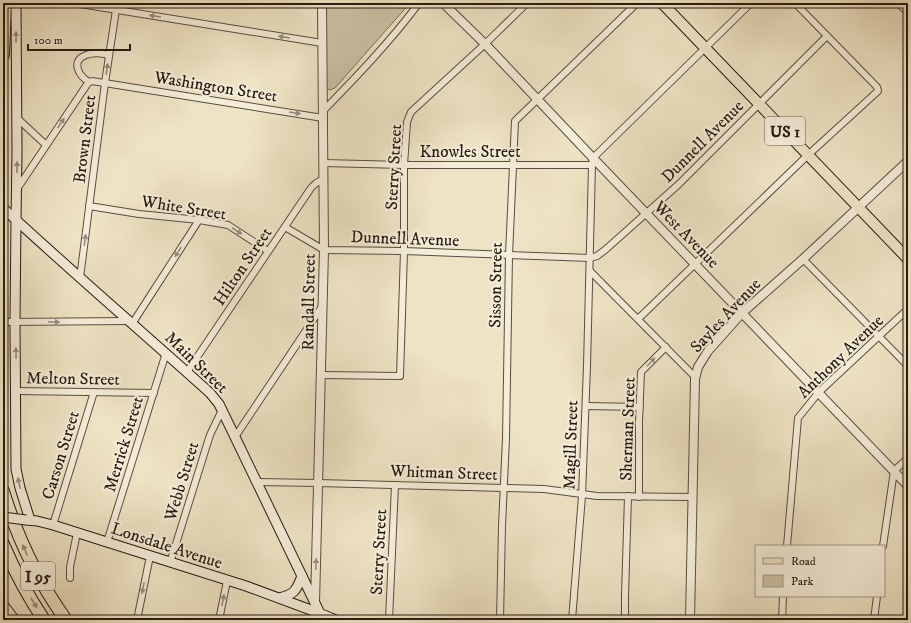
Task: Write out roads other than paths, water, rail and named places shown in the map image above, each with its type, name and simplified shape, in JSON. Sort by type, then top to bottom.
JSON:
[{"type":"highway","points":[[3,55],[5,3]]},
{"type":"highway","name":"I 95","points":[[3,491],[26,552],[49,595],[66,620]]},
{"type":"highway","name":"I 95","points":[[3,544],[20,579],[44,620]]},
{"type":"highway","points":[[3,607],[13,620]]},
{"type":"main road","points":[[16,3],[16,191],[13,218],[16,469],[28,520]]},
{"type":"main road","name":"US 1","points":[[662,3],[908,258]]},
{"type":"main road","name":"Main Street","points":[[3,208],[215,398],[258,482],[321,616]]},
{"type":"main road","name":"Lonsdale Avenue","points":[[3,517],[28,520],[53,526],[107,542],[279,598],[321,616]]},
{"type":"main road","points":[[279,598],[290,594],[297,589],[302,576]]},
{"type":"main road","points":[[321,616],[336,620]]},
{"type":"street","points":[[74,3],[322,43]]},
{"type":"street","name":"Brown Street","points":[[80,278],[105,83],[117,3]]},
{"type":"street","name":"Randall Street","points":[[315,603],[324,250],[322,3]]},
{"type":"street","points":[[323,115],[419,3]]},
{"type":"street","name":"West Avenue","points":[[443,3],[485,44],[537,99],[592,162],[646,213],[908,486]]},
{"type":"street","name":"Sterry Street","points":[[321,375],[400,376],[406,122],[411,112],[485,44],[526,3]]},
{"type":"street","name":"Sisson Street","points":[[500,620],[506,438],[509,255],[515,121],[637,3]]},
{"type":"street","points":[[590,258],[592,162],[751,3]]},
{"type":"street","points":[[638,319],[878,91],[877,87],[795,3]]},
{"type":"street","points":[[898,3],[908,13]]},
{"type":"street","name":"Dunnell Avenue","points":[[285,227],[324,250],[404,251],[590,258],[596,256],[605,250],[679,184],[827,36]]},
{"type":"street","points":[[105,83],[90,82],[84,79],[80,75],[77,68],[80,58],[86,55],[98,53],[109,55]]},
{"type":"street","points":[[16,191],[90,82]]},
{"type":"street","name":"Washington Street","points":[[105,83],[323,115]]},
{"type":"street","points":[[17,118],[46,145]]},
{"type":"street","name":"Sayles Avenue","points":[[690,620],[696,377],[698,367],[708,351],[742,313],[803,259],[908,161]]},
{"type":"street","name":"Knowles Street","points":[[323,163],[512,165],[592,162]]},
{"type":"street","name":"Hilton Street","points":[[187,372],[310,188],[315,183],[323,180]]},
{"type":"street","name":"White Street","points":[[90,206],[138,214],[199,220],[228,225],[268,252]]},
{"type":"street","points":[[4,322],[131,322],[199,220]]},
{"type":"street","name":"Magill Street","points":[[572,620],[583,494],[590,258]]},
{"type":"street","points":[[803,259],[908,366]]},
{"type":"street","points":[[590,271],[696,377]]},
{"type":"street","points":[[235,437],[323,304]]},
{"type":"street","name":"Anthony Avenue","points":[[787,545],[798,418],[818,392],[908,309]]},
{"type":"street","points":[[110,322],[118,311]]},
{"type":"street","name":"Sherman Street","points":[[638,496],[641,372],[666,347]]},
{"type":"street","name":"Merrick Street","points":[[107,542],[166,354]]},
{"type":"street","name":"Melton Street","points":[[16,391],[154,393]]},
{"type":"street","name":"Carson Street","points":[[53,526],[94,392]]},
{"type":"street","points":[[586,406],[640,407]]},
{"type":"street","name":"Webb Street","points":[[170,563],[210,435],[222,410]]},
{"type":"street","points":[[883,545],[894,471],[908,458]]},
{"type":"street","name":"Whitman Street","points":[[258,482],[544,489],[597,496],[638,496]]},
{"type":"street","name":"Sterry Street","points":[[389,620],[395,485]]},
{"type":"street","name":"Sherman Street","points":[[625,620],[628,496]]},
{"type":"street","points":[[638,496],[693,498]]},
{"type":"street","points":[[70,578],[70,567],[77,533]]},
{"type":"street","points":[[137,620],[150,556]]},
{"type":"street","points":[[219,620],[227,581]]},
{"type":"street","points":[[782,620],[783,597]]},
{"type":"street","points":[[874,620],[877,597]]}]
